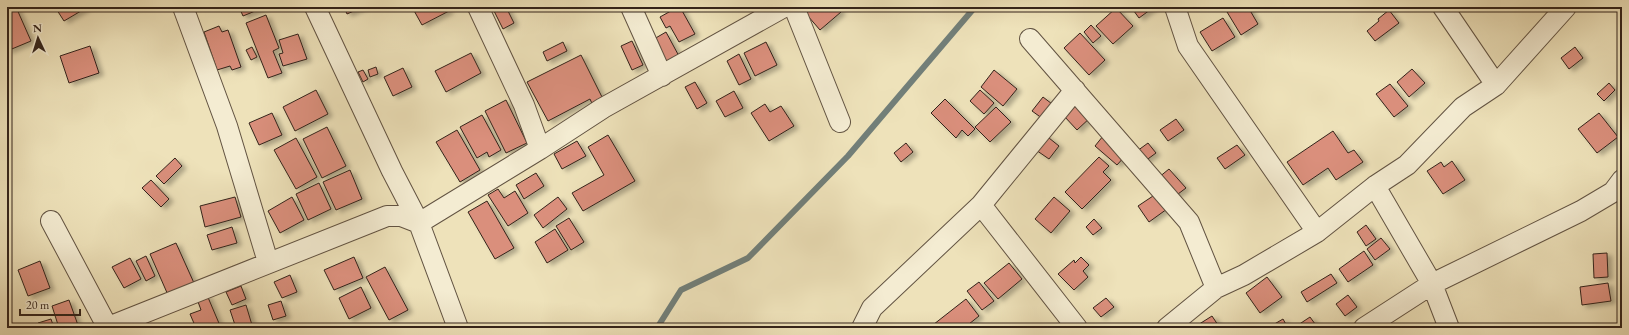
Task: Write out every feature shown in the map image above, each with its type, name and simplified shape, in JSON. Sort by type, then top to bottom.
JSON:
[{"type":"street","points":[[183,7],[227,126],[268,262]]},
{"type":"street","points":[[315,7],[392,171],[419,223],[458,328]]},
{"type":"street","points":[[478,7],[524,105],[540,149]]},
{"type":"street","points":[[631,7],[662,76]]},
{"type":"street","points":[[419,223],[540,149],[603,108],[784,7]]},
{"type":"street","points":[[794,7],[840,122]]},
{"type":"street","points":[[1175,7],[1188,46],[1317,232]]},
{"type":"street","points":[[1443,7],[1496,85]]},
{"type":"street","points":[[1167,328],[1216,288],[1244,275],[1317,232],[1375,186],[1407,165],[1463,108],[1496,85],[1566,7]]},
{"type":"street","points":[[1030,40],[1189,222],[1216,288]]},
{"type":"street","points":[[862,328],[872,308],[981,205],[1075,90]]},
{"type":"street","points":[[1364,328],[1432,284],[1581,211],[1613,192],[1622,180]]},
{"type":"street","points":[[1375,186],[1432,284],[1449,328]]},
{"type":"street","points":[[981,205],[1077,328]]},
{"type":"street","points":[[51,221],[107,328],[268,262],[387,216],[401,216],[419,223]]},
{"type":"building","points":[[16,7],[31,41],[7,51],[7,9]]},
{"type":"building","points":[[55,7],[85,7],[86,8],[64,21]]},
{"type":"building","points":[[239,7],[265,7],[243,16]]},
{"type":"building","points":[[344,7],[363,7],[347,14]]},
{"type":"building","points":[[412,7],[447,7],[449,11],[422,25]]},
{"type":"building","points":[[492,7],[506,7],[514,23],[503,29]]},
{"type":"building","points":[[680,7],[695,34],[679,42],[670,26],[666,28],[660,17]]},
{"type":"building","points":[[837,7],[841,12],[820,30],[801,8]]},
{"type":"building","points":[[1131,7],[1154,7],[1139,18]]},
{"type":"building","points":[[1224,7],[1248,7],[1258,24],[1241,35]]},
{"type":"building","points":[[1116,8],[1133,26],[1113,44],[1096,26]]},
{"type":"building","points":[[1389,10],[1399,23],[1375,41],[1367,31]]},
{"type":"building","points":[[266,15],[279,48],[273,51],[282,73],[268,78],[246,23]]},
{"type":"building","points":[[1223,18],[1235,37],[1212,51],[1200,32]]},
{"type":"building","points":[[1091,25],[1101,36],[1093,43],[1084,32]]},
{"type":"building","points":[[219,26],[222,32],[228,30],[241,67],[232,70],[230,66],[217,70],[204,32]]},
{"type":"building","points":[[666,32],[680,58],[667,64],[654,39]]},
{"type":"building","points":[[1080,33],[1105,60],[1089,75],[1064,48]]},
{"type":"building","points":[[298,34],[307,59],[283,66],[279,54],[283,53],[279,40]]},
{"type":"building","points":[[632,41],[643,65],[632,70],[621,46]]},
{"type":"building","points":[[563,42],[567,51],[547,61],[543,52]]},
{"type":"building","points":[[766,42],[777,65],[755,76],[744,53]]},
{"type":"building","points":[[90,46],[99,73],[69,83],[60,56]]},
{"type":"building","points":[[252,47],[257,57],[251,60],[246,50]]},
{"type":"building","points":[[1575,47],[1583,58],[1569,69],[1561,58]]},
{"type":"building","points":[[471,53],[481,73],[446,92],[435,71]]},
{"type":"building","points":[[739,54],[751,79],[739,85],[727,61]]},
{"type":"building","points":[[581,55],[605,103],[594,108],[590,99],[548,121],[527,82]]},
{"type":"building","points":[[376,67],[378,74],[370,77],[368,70]]},
{"type":"building","points":[[403,68],[412,87],[393,96],[384,77]]},
{"type":"building","points":[[1412,69],[1425,83],[1409,97],[1397,82]]},
{"type":"building","points":[[363,70],[368,79],[363,82],[358,72]]},
{"type":"building","points":[[994,70],[1017,89],[1003,106],[981,87]]},
{"type":"building","points":[[695,82],[707,103],[697,109],[685,87]]},
{"type":"building","points":[[1609,83],[1615,90],[1604,101],[1597,94]]},
{"type":"building","points":[[1390,84],[1408,106],[1394,117],[1376,94]]},
{"type":"building","points":[[316,90],[328,114],[295,131],[283,107]]},
{"type":"building","points":[[980,90],[994,103],[984,114],[970,101]]},
{"type":"building","points":[[734,91],[743,108],[725,117],[716,101]]},
{"type":"building","points":[[1043,97],[1056,107],[1046,121],[1032,111]]},
{"type":"building","points":[[945,99],[975,129],[968,136],[962,130],[956,138],[931,113]]},
{"type":"building","points":[[506,100],[527,143],[506,153],[485,111]]},
{"type":"building","points":[[1079,102],[1092,116],[1077,130],[1064,116]]},
{"type":"building","points":[[765,104],[770,112],[781,106],[794,126],[769,141],[751,113]]},
{"type":"building","points":[[996,107],[1011,122],[990,142],[975,127]]},
{"type":"building","points":[[272,113],[282,135],[259,145],[249,123]]},
{"type":"building","points":[[1599,113],[1618,137],[1597,153],[1578,129]]},
{"type":"building","points":[[482,115],[501,150],[489,157],[487,152],[477,158],[460,127]]},
{"type":"building","points":[[1176,119],[1184,130],[1168,141],[1160,130]]},
{"type":"building","points":[[327,127],[346,166],[322,178],[303,139]]},
{"type":"building","points":[[457,130],[480,170],[460,182],[436,142]]},
{"type":"building","points":[[1333,131],[1348,153],[1354,150],[1363,162],[1336,180],[1328,168],[1303,185],[1287,162]]},
{"type":"building","points":[[1044,134],[1059,146],[1049,159],[1033,148]]},
{"type":"building","points":[[608,135],[635,181],[583,211],[572,193],[604,175],[588,147]]},
{"type":"building","points":[[1103,136],[1125,156],[1117,165],[1095,146]]},
{"type":"building","points":[[296,138],[317,177],[296,189],[274,150]]},
{"type":"building","points":[[577,141],[586,156],[562,169],[554,154]]},
{"type":"building","points":[[906,143],[913,152],[901,162],[894,153]]},
{"type":"building","points":[[1148,143],[1156,153],[1141,164],[1133,154]]},
{"type":"building","points":[[1237,145],[1245,155],[1225,169],[1217,158]]},
{"type":"building","points":[[1099,157],[1109,166],[1103,172],[1111,180],[1082,209],[1065,192]]},
{"type":"building","points":[[175,158],[182,166],[164,184],[156,176]]},
{"type":"building","points":[[1452,161],[1465,180],[1443,194],[1427,171],[1441,162],[1444,167]]},
{"type":"building","points":[[1169,169],[1186,188],[1174,197],[1158,178]]},
{"type":"building","points":[[350,170],[362,199],[336,210],[323,182]]},
{"type":"building","points":[[536,173],[544,186],[524,199],[516,185]]},
{"type":"building","points":[[151,180],[169,199],[161,207],[142,188]]},
{"type":"building","points":[[319,183],[331,209],[308,220],[296,194]]},
{"type":"building","points":[[498,189],[504,198],[515,191],[528,213],[508,226],[488,195]]},
{"type":"building","points":[[1156,194],[1167,209],[1149,222],[1138,206]]},
{"type":"building","points":[[235,197],[241,217],[205,227],[200,206]]},
{"type":"building","points":[[292,197],[304,220],[280,233],[268,211]]},
{"type":"building","points":[[558,197],[567,209],[543,228],[534,215]]},
{"type":"building","points":[[1054,197],[1070,211],[1051,233],[1035,219]]},
{"type":"building","points":[[487,201],[514,248],[495,259],[468,212]]},
{"type":"building","points":[[569,218],[584,242],[571,250],[556,226]]},
{"type":"building","points":[[1094,219],[1102,228],[1093,235],[1086,227]]},
{"type":"building","points":[[1366,225],[1376,239],[1366,246],[1357,232]]},
{"type":"building","points":[[232,227],[237,243],[212,250],[207,235]]},
{"type":"building","points":[[555,229],[568,250],[547,263],[535,242]]},
{"type":"building","points":[[1381,238],[1390,249],[1375,260],[1367,249]]},
{"type":"building","points":[[176,243],[194,283],[168,295],[150,254]]},
{"type":"building","points":[[1364,251],[1373,265],[1348,282],[1339,269]]},
{"type":"building","points":[[1607,253],[1608,277],[1594,278],[1593,254]]},
{"type":"building","points":[[146,256],[155,276],[146,281],[136,261]]},
{"type":"building","points":[[354,257],[363,278],[334,290],[324,270]]},
{"type":"building","points":[[1081,257],[1089,265],[1083,271],[1088,277],[1074,290],[1058,274],[1074,260],[1075,263]]},
{"type":"building","points":[[130,258],[141,279],[124,288],[112,267]]},
{"type":"building","points":[[40,261],[50,288],[28,296],[18,270]]},
{"type":"building","points":[[1009,263],[1022,279],[998,299],[984,283]]},
{"type":"building","points":[[385,267],[408,310],[389,320],[366,277]]},
{"type":"building","points":[[1331,274],[1337,283],[1307,302],[1301,292]]},
{"type":"building","points":[[290,275],[297,292],[282,298],[274,282]]},
{"type":"building","points":[[1267,277],[1282,297],[1260,313],[1246,293]]},
{"type":"building","points":[[979,282],[994,301],[982,310],[967,291]]},
{"type":"building","points":[[1608,283],[1611,301],[1582,305],[1580,287]]},
{"type":"building","points":[[241,286],[246,299],[232,305],[226,292]]},
{"type":"building","points":[[361,287],[371,308],[349,319],[339,298]]},
{"type":"building","points":[[207,295],[221,328],[196,328],[190,314],[201,310],[197,299]]},
{"type":"building","points":[[1348,295],[1357,307],[1345,316],[1336,304]]},
{"type":"building","points":[[1106,298],[1114,307],[1101,317],[1093,308]]},
{"type":"building","points":[[966,299],[979,316],[964,328],[929,328]]},
{"type":"building","points":[[69,300],[79,328],[59,328],[52,306]]},
{"type":"building","points":[[281,301],[286,316],[273,320],[268,305]]},
{"type":"building","points":[[246,305],[252,325],[236,328],[230,310]]},
{"type":"building","points":[[1212,316],[1220,328],[1193,328]]},
{"type":"building","points":[[1310,317],[1318,328],[1295,327]]},
{"type":"building","points":[[51,319],[54,328],[39,328],[38,323]]},
{"type":"building","points":[[1283,319],[1288,328],[1272,328],[1271,326]]},
{"type":"waterway","points":[[657,328],[681,290],[748,258],[848,156],[975,7]]}]
